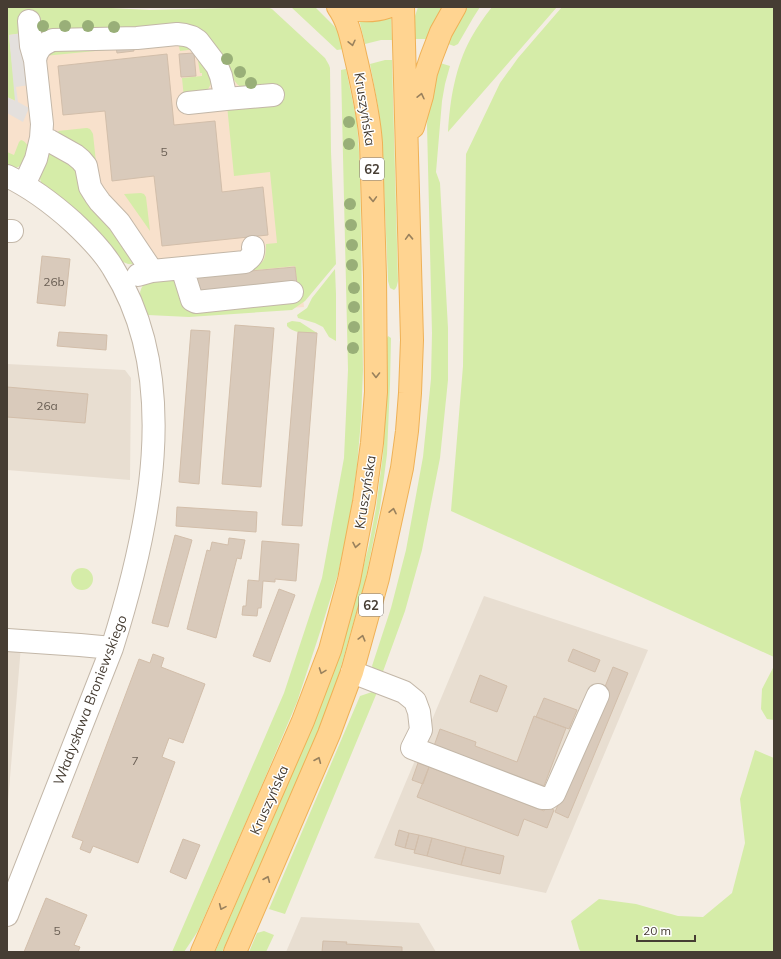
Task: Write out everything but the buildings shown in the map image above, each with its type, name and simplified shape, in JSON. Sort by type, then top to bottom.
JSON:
[{"type":"main road","name":"Kruszyńska","points":[[202,952],[303,721],[330,650],[349,580],[364,502],[372,443],[376,392],[375,269],[371,143],[367,109],[350,31],[344,15],[338,7]]},
{"type":"main road","points":[[343,7],[359,10],[387,7]]},
{"type":"main road","name":"Kruszyńska","points":[[235,952],[329,734],[352,672],[378,578],[402,468],[407,432],[412,340],[403,7]]},
{"type":"main road","name":"62","points":[[407,148],[431,58],[441,32],[455,7]]},
{"type":"street","points":[[16,180],[36,159],[41,138],[42,124],[29,21]]},
{"type":"street","points":[[35,60],[36,53],[41,47],[47,42],[53,40],[137,38],[177,34],[185,35],[198,41],[217,66],[224,87],[226,99]]},
{"type":"street","points":[[188,103],[273,95]]},
{"type":"street","points":[[41,138],[75,154],[82,160],[86,166],[90,187],[95,195],[120,222],[152,271]]},
{"type":"street","name":"Władysława Broniewskiego","points":[[7,914],[112,648],[129,592],[141,542],[151,478],[154,428],[152,389],[147,354],[138,321],[122,283],[113,267],[87,235],[49,202],[16,180]]},
{"type":"street","points":[[122,283],[144,272],[245,262],[251,257],[254,251],[253,247]]},
{"type":"street","points":[[182,268],[192,300],[196,302],[292,292]]},
{"type":"street","points":[[7,640],[112,648]]},
{"type":"street","points":[[352,672],[404,692],[415,701],[419,712],[421,730],[412,748],[542,798],[548,798],[554,794],[598,695]]},
{"type":"shaded area","points":[[7,12],[210,28],[283,99],[304,307],[209,313],[113,225],[7,155]]},
{"type":"shaded area","points":[[23,33],[29,85],[16,87],[18,102],[29,108],[23,122],[7,113],[7,97],[15,101],[9,35]]},
{"type":"shaded area","points":[[7,364],[125,370],[131,378],[130,480],[7,470]]},
{"type":"shaded area","points":[[484,596],[648,650],[546,893],[374,858]]},
{"type":"shaded area","points":[[7,645],[21,646],[7,814]]},
{"type":"shaded area","points":[[301,917],[419,923],[436,952],[286,952]]},
{"type":"green space","points":[[7,7],[92,7],[150,10],[267,7],[272,9],[325,58],[330,68],[331,152],[336,264],[305,301],[292,310],[189,317],[148,315],[140,298],[141,290],[146,282],[172,279],[175,281],[297,283],[295,266],[247,271],[262,262],[265,255],[266,244],[277,243],[270,172],[234,176],[227,105],[243,89],[237,84],[205,40],[23,33],[9,35],[16,101],[7,97]]},
{"type":"green space","points":[[291,7],[315,7],[335,27],[340,36],[344,49],[337,50]]},
{"type":"green space","points":[[418,7],[445,7],[429,39],[415,39],[414,19]]},
{"type":"green space","points":[[464,7],[480,7],[458,44],[454,46],[445,43]]},
{"type":"green space","points":[[492,7],[557,7],[448,132],[454,84],[461,60],[473,34]]},
{"type":"green space","points":[[562,7],[774,7],[774,657],[451,511],[463,366],[466,154],[500,83],[518,58]]},
{"type":"green space","points":[[390,17],[392,40],[381,40],[365,44],[359,19]]},
{"type":"green space","points":[[175,40],[185,41],[194,46],[210,68],[212,78],[210,86],[204,93],[197,97],[184,98],[182,78],[202,76],[202,73],[200,73],[196,49],[180,51],[178,42],[134,47],[133,45],[116,47],[116,49],[44,56],[44,53],[57,46],[147,43]]},
{"type":"green space","points":[[385,60],[392,60],[398,281],[394,290],[390,288],[388,281],[382,139],[378,106],[370,64]]},
{"type":"green space","points":[[437,62],[450,66],[442,101],[436,172],[440,183],[448,328],[448,380],[440,458],[422,550],[405,611],[381,677],[375,672],[372,666],[391,608],[406,550],[423,457],[431,379],[432,333],[427,125],[428,111]]},
{"type":"green space","points":[[346,69],[357,122],[360,167],[363,370],[357,466],[350,517],[338,574],[297,702],[198,931],[184,952],[172,952],[284,693],[322,578],[344,458],[348,370],[341,70]]},
{"type":"green space","points":[[88,128],[93,134],[98,181],[63,142],[58,131]]},
{"type":"green space","points":[[21,140],[26,143],[29,149],[22,165],[16,168],[7,166],[7,152],[14,155]]},
{"type":"green space","points":[[48,146],[73,161],[113,225],[135,264],[126,263],[119,259],[42,185],[39,176]]},
{"type":"green space","points":[[141,193],[146,197],[150,231],[124,194]]},
{"type":"green space","points":[[335,269],[336,341],[329,337],[323,327],[298,318],[297,315],[307,308],[312,298]]},
{"type":"green space","points":[[292,321],[300,322],[317,333],[301,332],[290,329],[287,326],[287,323]]},
{"type":"green space","points":[[388,336],[391,338],[387,454],[380,508],[365,582],[338,677],[320,728],[222,952],[215,952],[281,800],[328,686],[349,622],[369,545],[376,508],[383,454]]},
{"type":"green space","points":[[82,568],[90,571],[93,579],[90,587],[82,590],[74,587],[71,579],[74,571]]},
{"type":"green space","points":[[774,666],[774,720],[767,719],[761,709],[762,689]]},
{"type":"green space","points":[[378,690],[285,914],[269,909],[360,696]]},
{"type":"green space","points":[[755,750],[774,758],[774,952],[581,952],[571,921],[599,899],[636,904],[678,916],[703,917],[732,893],[745,843],[740,799]]},
{"type":"green space","points":[[264,931],[274,935],[266,952],[249,952],[257,933]]}]
